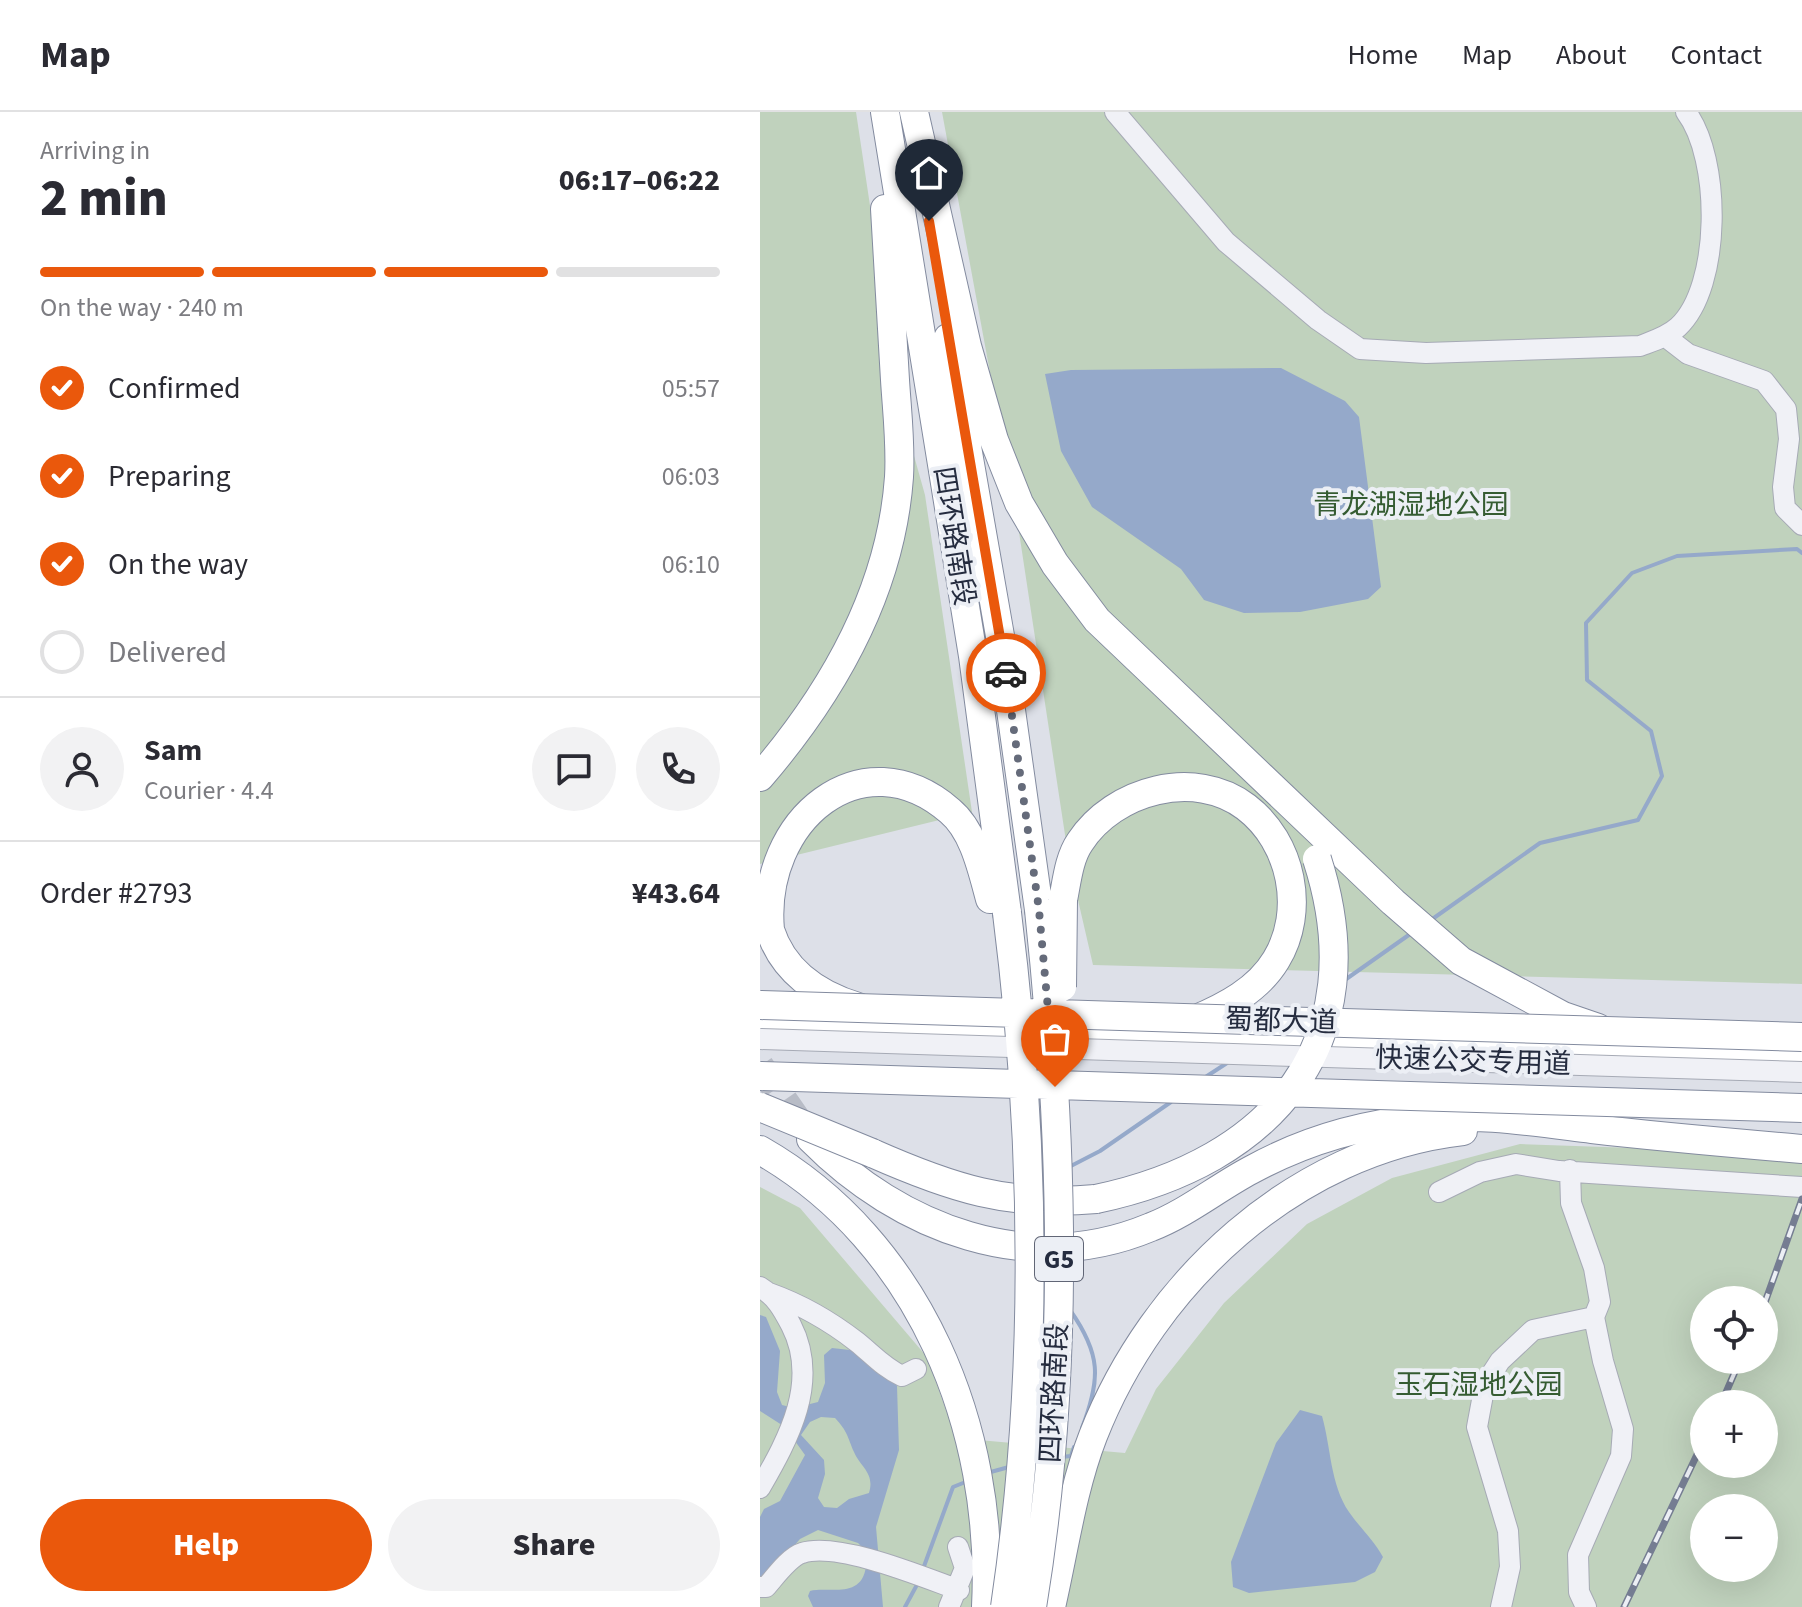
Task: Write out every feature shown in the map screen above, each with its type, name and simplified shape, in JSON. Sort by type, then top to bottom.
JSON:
[{"type":"highway","points":[[883,112],[922,277],[1019,503],[1055,564],[1097,620],[1281,797],[1461,961],[1563,1016],[1641,1042]]},
{"type":"highway","name":"G5","points":[[913,112],[922,277]]},
{"type":"highway","points":[[760,790],[782,751],[846,656],[870,603],[889,545],[922,277]]},
{"type":"highway","name":"四环路南段","points":[[922,277],[1003,653],[1051,905],[1057,1116],[1056,1411],[1048,1511],[1032,1607]]},
{"type":"highway","name":"四环路南段","points":[[922,277],[973,656],[999,908],[1022,1033],[1030,1304],[1015,1537],[1005,1607]]},
{"type":"highway","points":[[760,777],[782,751]]},
{"type":"highway","points":[[881,1014],[814,989],[790,967],[775,944],[765,913],[764,883],[781,833],[802,808],[827,792],[856,784],[889,783],[920,792],[951,811],[967,833],[999,908]]},
{"type":"highway","points":[[1051,905],[1079,843],[1114,807],[1141,794],[1196,788],[1221,794],[1245,806],[1264,824],[1282,849],[1289,874],[1292,907],[1287,938],[1276,962],[1255,984],[1228,1006],[1183,1025]]},
{"type":"highway","points":[[760,1107],[956,1186],[1009,1200],[1053,1203],[1096,1199],[1148,1188],[1225,1152],[1287,1096],[1312,1059],[1330,1005],[1335,966],[1330,898],[1317,859],[1281,797]]},
{"type":"highway","points":[[760,1007],[1802,1047]]},
{"type":"highway","name":"蜀都大道","points":[[760,1007],[1802,1037]]},
{"type":"highway","points":[[760,1076],[1802,1108]]},
{"type":"highway","points":[[811,1139],[840,1169],[877,1195],[933,1225],[989,1243],[1050,1249],[1107,1242],[1152,1227],[1249,1171],[1296,1149],[1371,1125],[1420,1118],[1552,1124],[1802,1149]]},
{"type":"highway","points":[[1051,1607],[1092,1438],[1142,1341],[1206,1261],[1262,1214],[1315,1179],[1372,1152],[1441,1134],[1552,1124]]},
{"type":"highway","points":[[760,1150],[829,1200],[870,1241],[902,1281],[928,1325],[954,1383],[980,1477],[989,1554],[986,1607]]},
{"type":"main road","points":[[760,1028],[1802,1060]]},
{"type":"main road","points":[[760,1066],[1802,1100]]},
{"type":"street","points":[[1115,112],[1226,242],[1318,320],[1360,349],[1426,353],[1640,346],[1666,337],[1681,325],[1701,285],[1712,225],[1711,175],[1697,127],[1686,112]]},
{"type":"street","points":[[1666,337],[1688,354],[1764,381],[1786,409],[1789,439],[1783,487],[1785,508],[1802,525]]},
{"type":"street","name":"快速公交专用道","points":[[760,1039],[1802,1072]]},
{"type":"street","points":[[1439,1192],[1480,1172],[1516,1164],[1802,1187]]},
{"type":"street","points":[[1570,1170],[1571,1203],[1594,1268],[1600,1302],[1594,1317],[1623,1429],[1621,1456],[1578,1555],[1579,1592],[1586,1607]]},
{"type":"street","points":[[764,1290],[797,1303],[855,1341],[890,1370],[902,1376],[916,1369]]},
{"type":"street","points":[[760,1488],[791,1431],[798,1410],[804,1369],[796,1335],[779,1303],[764,1290]]},
{"type":"street","points":[[1501,1607],[1510,1567],[1508,1531],[1477,1427],[1485,1384],[1500,1361],[1533,1330],[1594,1317]]},
{"type":"street","points":[[760,1587],[766,1587],[799,1553],[823,1550],[891,1565],[954,1598],[965,1568],[958,1547]]},
{"type":"green space","points":[[760,112],[856,112],[900,406],[925,495],[972,812],[760,864]]},
{"type":"green space","name":"青龙湖湿地公园","points":[[942,112],[1802,112],[1802,984],[1093,965],[1069,861],[1017,519]]},
{"type":"green space","name":"玉石湿地公园","points":[[1520,1144],[1692,1150],[1802,1158],[1802,1607],[760,1607],[760,1187],[800,1208],[927,1357],[956,1438],[1125,1453],[1156,1389],[1224,1303],[1307,1224],[1392,1178]]},
{"type":"water","points":[[1281,368],[1345,401],[1359,417],[1381,587],[1368,599],[1300,612],[1244,613],[1204,600],[1181,569],[1092,507],[1061,451],[1045,374],[1071,370]]},
{"type":"water","points":[[760,1315],[766,1317],[780,1351],[777,1392],[782,1405],[794,1408],[818,1402],[825,1383],[824,1355],[832,1348],[868,1352],[893,1377],[897,1386],[899,1450],[876,1527],[883,1607],[813,1607],[808,1596],[810,1591],[851,1588],[863,1577],[867,1563],[858,1543],[818,1530],[800,1539],[760,1585],[760,1517],[764,1509],[780,1501],[805,1455],[785,1427],[760,1411]],"holes":[[[821,1417],[835,1418],[870,1480],[869,1493],[849,1499],[837,1508],[824,1507],[818,1498],[825,1474],[824,1460],[801,1435],[810,1422]]]},
{"type":"water","points":[[1300,1410],[1322,1416],[1338,1490],[1349,1512],[1383,1557],[1375,1572],[1355,1582],[1249,1593],[1233,1587],[1231,1562],[1276,1443]]},
{"type":"waterway","points":[[1431,920],[1540,843],[1638,820],[1662,776],[1651,731],[1587,680],[1586,623],[1632,573],[1677,556],[1797,549],[1802,553]]},
{"type":"waterway","points":[[1342,982],[1413,932]]},
{"type":"waterway","points":[[1204,1078],[1227,1063]]},
{"type":"waterway","points":[[1067,1168],[1100,1151],[1171,1102]]},
{"type":"waterway","points":[[1070,1310],[1088,1340],[1095,1367],[1092,1395],[1082,1428]]},
{"type":"waterway","points":[[1061,1457],[1071,1456],[1074,1447]]},
{"type":"waterway","points":[[987,1473],[1009,1467]]},
{"type":"waterway","points":[[923,1569],[953,1487],[968,1481]]},
{"type":"waterway","points":[[905,1607],[919,1581]]},
{"type":"tunnel","points":[[760,1066],[805,1131]]},
{"type":"railway","points":[[1771,1286],[1802,1199]]},
{"type":"railway","points":[[1727,1390],[1734,1374]]},
{"type":"railway","points":[[1624,1607],[1690,1469]]},
{"type":"way so far","points":[[1006,673],[1039,910],[1055,1087]]},
{"type":"route","points":[[929,221],[1006,673]]}]
